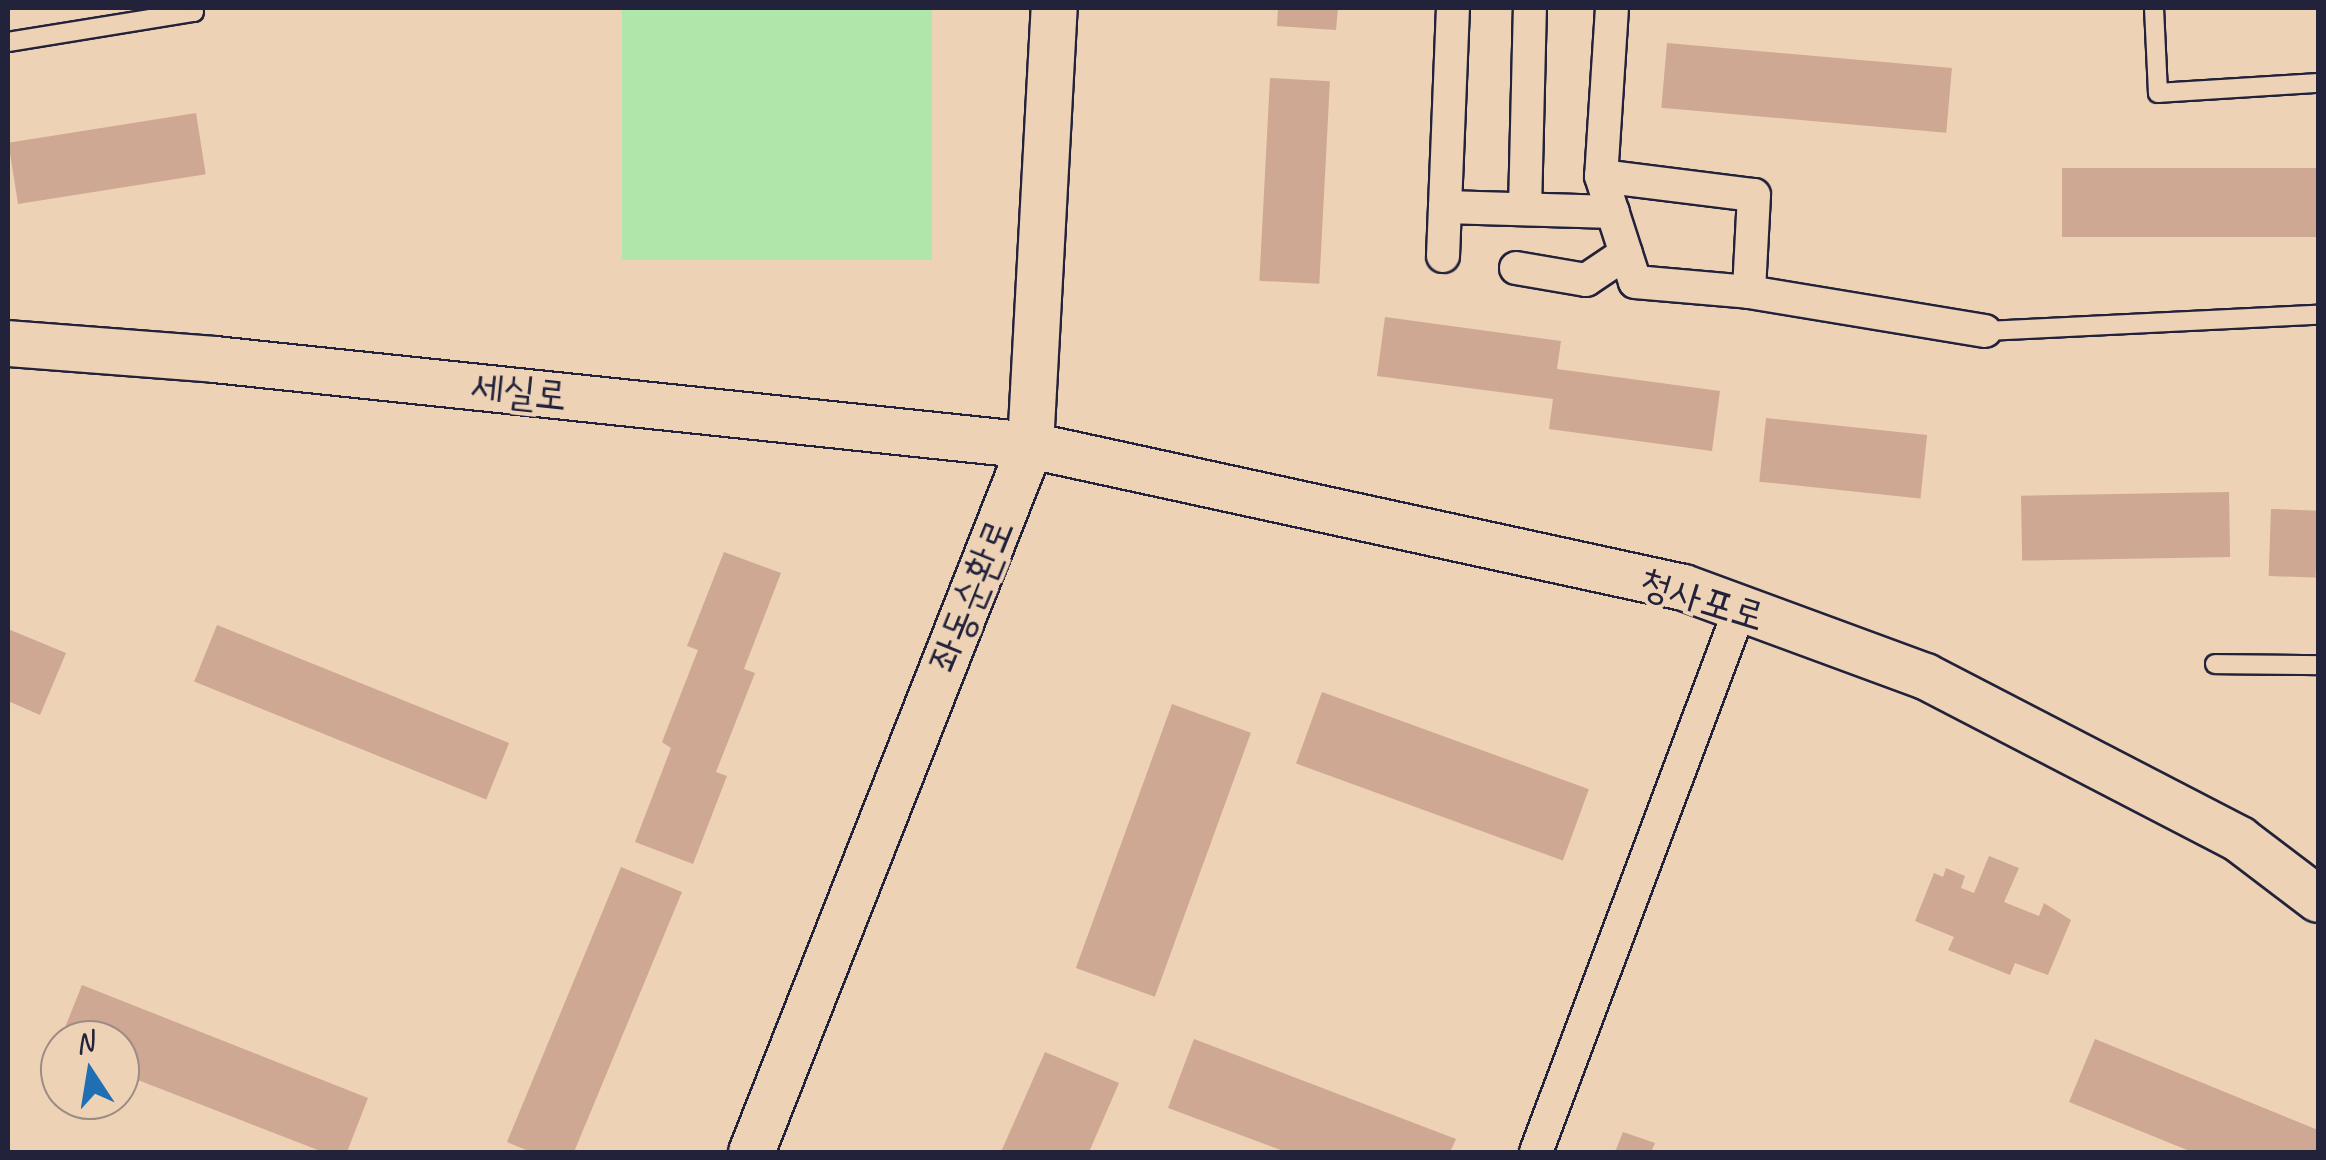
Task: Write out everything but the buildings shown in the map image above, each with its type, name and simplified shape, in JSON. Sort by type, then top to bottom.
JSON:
[{"type":"street","name":"좌동순환로","points":[[751,1152],[1030,445],[1054,8]]},
{"type":"street","points":[[1443,256],[1453,8]]},
{"type":"street","points":[[1525,209],[1530,8]]},
{"type":"street","points":[[1612,8],[1601,176],[1635,282],[1749,292],[1986,331]]},
{"type":"street","points":[[1601,176],[1754,195],[1749,292]]},
{"type":"street","points":[[1445,207],[1612,212]]},
{"type":"street","points":[[1516,268],[1586,280],[1626,254]]},
{"type":"street","name":"세실로","points":[[8,342],[214,359],[1030,445]]},
{"type":"street","name":"청사포로","points":[[1030,445],[1683,588],[1740,608],[1925,676],[2240,840],[2318,898]]},
{"type":"street","points":[[1536,1152],[1740,608]]},
{"type":"lane","points":[[8,42],[194,12],[194,8]]},
{"type":"lane","points":[[2154,8],[2158,93],[2318,83]]},
{"type":"lane","points":[[1986,331],[2318,315]]},
{"type":"lane","points":[[2215,664],[2318,665]]},
{"type":"green space","points":[[622,8],[932,8],[932,260],[622,260]]}]
